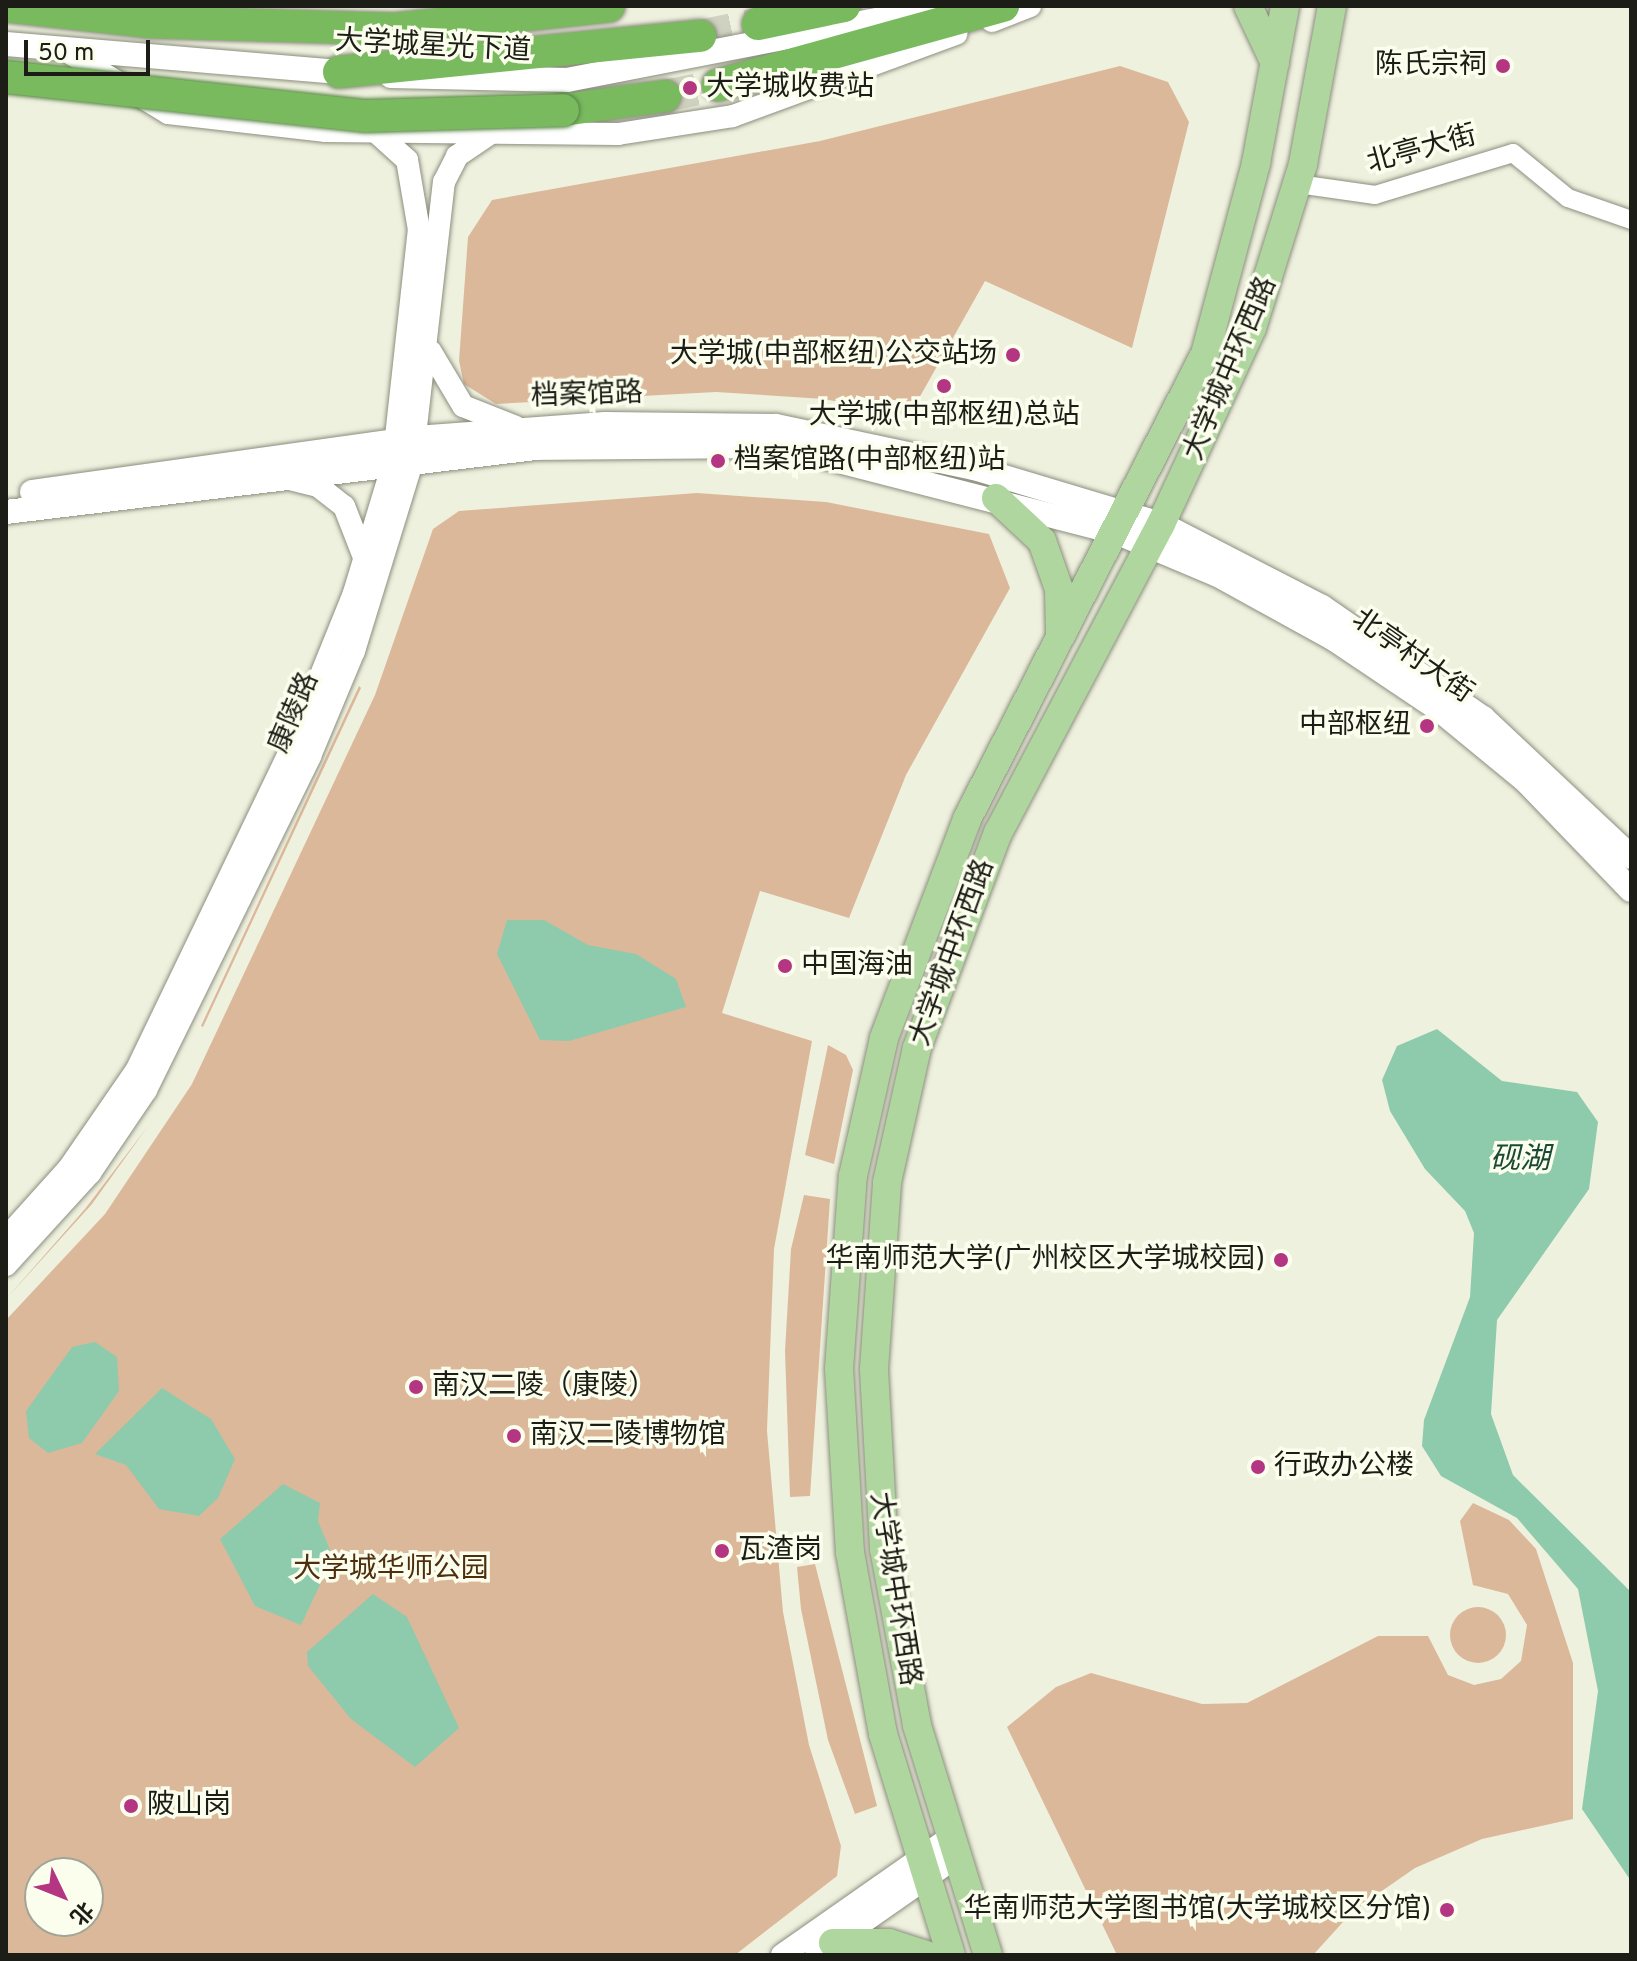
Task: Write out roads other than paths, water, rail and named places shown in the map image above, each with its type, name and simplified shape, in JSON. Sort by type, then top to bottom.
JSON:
[{"type":"highway","points":[[6,6],[148,22],[395,29],[609,6]]},
{"type":"highway","points":[[758,24],[844,6]]},
{"type":"highway","points":[[718,85],[1003,6]]},
{"type":"highway","points":[[339,72],[700,36]]},
{"type":"highway","points":[[6,77],[366,116],[563,110],[665,96]]},
{"type":"main road","name":"大学城星光下道","points":[[6,44],[68,52],[448,82],[567,80],[947,6]]},
{"type":"main road","points":[[1248,6],[1275,64]]},
{"type":"main road","name":"大学城中环西路","points":[[951,1955],[922,1869],[878,1710],[850,1553],[839,1369],[848,1209],[874,1076],[917,942],[976,798],[1059,637],[1123,523],[1205,354],[1275,64],[1285,6]]},
{"type":"main road","name":"大学城中环西路","points":[[988,1955],[952,1848],[902,1657],[878,1483],[875,1301],[887,1182],[917,1048],[982,871],[1037,752],[1156,534],[1237,369],[1298,184],[1332,6]]},
{"type":"main road","name":"档案馆路","points":[[6,512],[285,477],[521,429],[776,426],[974,468],[1123,523]]},
{"type":"main road","name":"档案馆路","points":[[6,496],[404,451],[585,444],[780,446],[996,498],[1123,523]]},
{"type":"main road","points":[[996,498],[1033,528],[1049,556],[1059,637]]},
{"type":"main road","name":"北亭村大街","points":[[1123,523],[1295,592],[1419,669],[1540,765],[1631,857]]},
{"type":"main road","name":"北亭村大街","points":[[1156,534],[1420,696],[1526,781],[1631,890]]},
{"type":"main road","points":[[824,1949],[889,1943],[927,1955]]},
{"type":"street","points":[[68,52],[168,113],[376,132],[632,133],[733,116],[1030,6]]},
{"type":"street","name":"康陵路","points":[[6,1238],[96,1132],[155,1037],[311,704],[404,451],[417,194],[407,160],[376,132]]},
{"type":"street","name":"康陵路","points":[[6,1265],[116,1136],[197,996],[354,651],[430,346],[444,182],[457,156],[490,134]]},
{"type":"street","name":"北亭大街","points":[[1298,184],[1375,195],[1513,153],[1568,198],[1631,220]]},
{"type":"street","points":[[430,346],[443,382],[463,406],[521,429]]},
{"type":"street","points":[[285,477],[318,486],[344,506],[365,560]]},
{"type":"street","points":[[782,1955],[952,1848]]},
{"type":"street","points":[[824,1949],[922,1869]]},
{"type":"water","points":[[507,920],[544,920],[588,945],[636,954],[676,979],[686,1007],[569,1041],[540,1040],[497,954]]},
{"type":"water","name":"砚湖","points":[[1437,1029],[1502,1081],[1577,1092],[1598,1122],[1589,1189],[1497,1320],[1491,1414],[1513,1475],[1631,1592],[1631,1881],[1582,1809],[1598,1691],[1578,1589],[1517,1518],[1441,1476],[1422,1446],[1424,1420],[1470,1297],[1474,1233],[1465,1211],[1425,1169],[1390,1111],[1382,1080],[1397,1046]]},
{"type":"water","points":[[95,1342],[117,1357],[119,1391],[82,1443],[48,1453],[29,1438],[26,1411],[72,1347]]},
{"type":"water","points":[[162,1388],[211,1419],[235,1459],[218,1498],[199,1516],[159,1509],[126,1465],[95,1454]]},
{"type":"water","points":[[283,1484],[320,1503],[318,1521],[333,1557],[301,1625],[255,1606],[220,1539]]},
{"type":"water","points":[[373,1594],[407,1617],[459,1728],[415,1767],[351,1719],[308,1666],[307,1652]]},
{"type":"tunnel","points":[[700,36],[758,24]]},
{"type":"tunnel","points":[[665,96],[718,85]]},
{"type":"place","name":"陈氏宗祠","points":[[1503,66]]},
{"type":"place","name":"大学城收费站","points":[[690,88]]},
{"type":"place","name":"大学城(中部枢纽)公交站场","points":[[1013,355]]},
{"type":"place","name":"大学城(中部枢纽)总站","points":[[944,386]]},
{"type":"place","name":"档案馆路(中部枢纽)站","points":[[718,461]]},
{"type":"place","name":"中部枢纽","points":[[1427,726]]},
{"type":"place","name":"中国海油","points":[[785,966]]},
{"type":"place","name":"华南师范大学(广州校区大学城校园)","points":[[1281,1260]]},
{"type":"place","name":"南汉二陵（康陵）","points":[[416,1387]]},
{"type":"place","name":"南汉二陵博物馆","points":[[514,1436]]},
{"type":"place","name":"行政办公楼","points":[[1258,1467]]},
{"type":"place","name":"瓦渣岗","points":[[722,1551]]},
{"type":"place","name":"陂山岗","points":[[131,1806]]},
{"type":"place","name":"华南师范大学图书馆(大学城校区分馆)","points":[[1447,1910]]},
{"type":"park label","name":"大学城华师公园","points":[[391,1570]]}]
